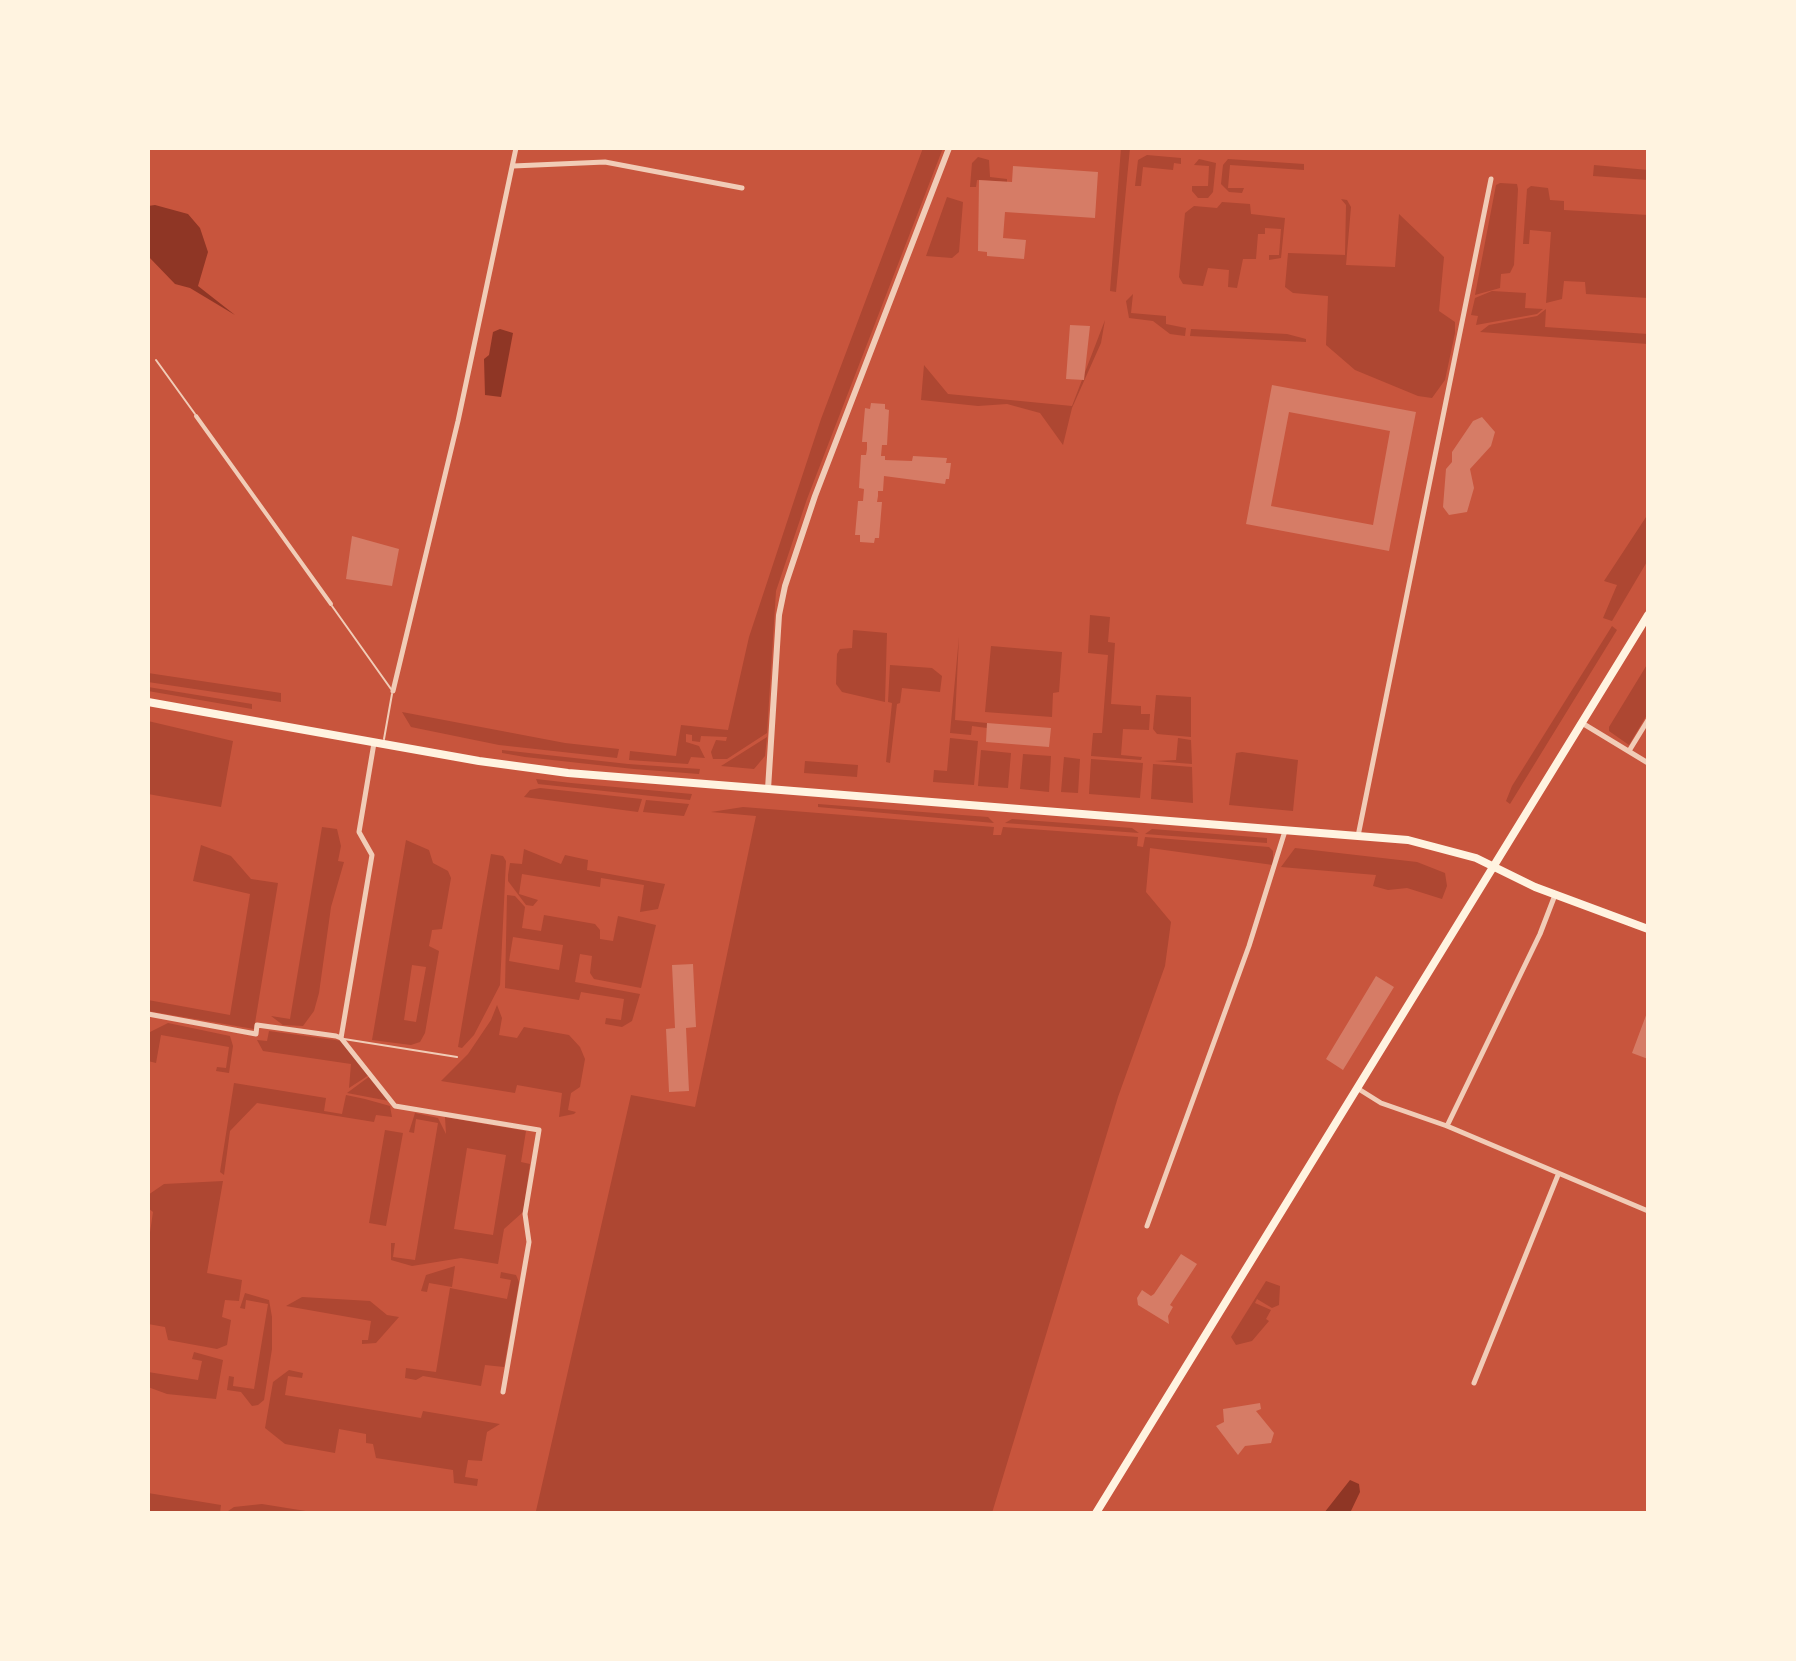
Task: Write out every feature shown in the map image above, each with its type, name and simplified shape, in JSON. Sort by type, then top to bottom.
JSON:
[{"type":"main road","points":[[1096,1513],[1648,615]]},
{"type":"main road","points":[[148,702],[379,744],[568,773],[1358,836],[1440,846],[1493,865],[1555,895],[1648,929]]},
{"type":"street","points":[[393,691],[458,421],[516,148]]},
{"type":"street","points":[[767,790],[779,615],[785,586],[815,496],[949,148]]},
{"type":"street","points":[[513,166],[605,162],[742,188]]},
{"type":"street","points":[[1358,836],[1491,179]]},
{"type":"street","points":[[196,416],[331,604]]},
{"type":"street","points":[[1629,751],[1648,720]]},
{"type":"street","points":[[1582,723],[1648,763]]},
{"type":"street","points":[[341,1038],[372,855],[359,832],[379,744]]},
{"type":"street","points":[[1147,1226],[1249,946],[1286,830]]},
{"type":"street","points":[[1447,1126],[1540,934],[1555,895]]},
{"type":"street","points":[[148,1014],[256,1034],[257,1025],[341,1038],[395,1106],[539,1130],[525,1214],[529,1242],[503,1392]]},
{"type":"street","points":[[1357,1088],[1381,1103],[1447,1126],[1648,1211]]},
{"type":"street","points":[[1474,1383],[1558,1175]]},
{"type":"lane","points":[[156,360],[196,416]]},
{"type":"lane","points":[[331,604],[393,691],[379,744]]},
{"type":"lane","points":[[341,1038],[457,1057]]},
{"type":"shaded area","points":[[923,148],[943,148],[807,499],[776,591],[767,733],[727,759],[713,759],[711,752],[716,740],[726,741],[727,737],[701,736],[700,742],[692,741],[692,735],[686,734],[686,742],[699,746],[705,758],[691,757],[688,764],[629,760],[630,751],[676,756],[681,725],[728,730],[749,637],[821,419]]},
{"type":"shaded area","points":[[1121,148],[1130,148],[1116,292],[1110,291]]},
{"type":"shaded area","points":[[1147,155],[1181,158],[1181,164],[1174,163],[1173,170],[1143,167],[1141,186],[1135,186],[1138,160]]},
{"type":"shaded area","points":[[978,157],[989,160],[990,177],[1007,179],[1007,182],[977,180],[976,187],[970,187],[972,163]]},
{"type":"shaded area","points":[[1199,159],[1216,163],[1213,192],[1208,198],[1198,198],[1192,191],[1192,186],[1208,186],[1209,166],[1194,165]]},
{"type":"shaded area","points":[[1228,159],[1304,164],[1304,170],[1230,165],[1228,188],[1244,188],[1242,193],[1229,192],[1221,184],[1223,165]]},
{"type":"shaded area","points":[[1594,165],[1648,170],[1648,180],[1593,176]]},
{"type":"shaded area","points":[[1517,184],[1518,189],[1514,265],[1510,273],[1501,274],[1500,288],[1475,295],[1496,185]]},
{"type":"shaded area","points":[[1531,186],[1548,188],[1550,200],[1564,201],[1564,210],[1648,215],[1648,298],[1586,294],[1585,282],[1564,281],[1562,299],[1546,303],[1551,232],[1530,230],[1529,244],[1523,244],[1527,189]]},
{"type":"shaded area","points":[[947,197],[963,202],[959,252],[952,258],[926,256]]},
{"type":"shaded area","points":[[1341,199],[1347,200],[1351,207],[1346,265],[1395,267],[1399,214],[1444,257],[1439,311],[1455,322],[1455,333],[1445,380],[1432,398],[1418,396],[1355,370],[1326,345],[1328,296],[1293,293],[1285,287],[1288,253],[1345,255],[1346,205]]},
{"type":"shaded area","points":[[1222,202],[1250,204],[1251,214],[1285,218],[1281,258],[1269,260],[1269,255],[1279,255],[1281,229],[1265,228],[1265,234],[1258,234],[1256,259],[1243,259],[1237,288],[1228,287],[1229,270],[1208,268],[1203,286],[1183,284],[1179,277],[1185,213],[1194,206],[1217,208]]},
{"type":"shaded area","points":[[148,206],[188,214],[200,228],[208,252],[198,286],[235,315],[190,288],[175,284],[148,256]]},
{"type":"shaded area","points":[[1492,291],[1526,293],[1525,308],[1543,309],[1537,314],[1476,325],[1478,316],[1471,315],[1475,298]]},
{"type":"shaded area","points":[[1133,294],[1131,313],[1166,316],[1166,324],[1186,328],[1185,336],[1170,334],[1153,321],[1129,318],[1126,301]]},
{"type":"shaded area","points":[[1546,309],[1545,327],[1648,334],[1648,344],[1480,332],[1489,325],[1537,316]]},
{"type":"shaded area","points":[[1105,320],[1101,343],[1072,408],[1063,445],[1040,413],[1007,404],[978,406],[921,400],[924,365],[948,394],[1072,406]]},
{"type":"shaded area","points":[[500,329],[513,333],[501,397],[485,395],[484,359],[489,355],[493,332]]},
{"type":"shaded area","points":[[1191,329],[1287,334],[1306,339],[1306,342],[1190,336]]},
{"type":"shaded area","points":[[1648,514],[1648,560],[1612,621],[1603,618],[1617,585],[1604,581]]},
{"type":"shaded area","points":[[1090,615],[1110,617],[1108,642],[1115,643],[1111,704],[1141,706],[1141,714],[1150,714],[1149,730],[1123,729],[1121,755],[1142,757],[1141,760],[1091,756],[1093,733],[1102,733],[1108,655],[1088,653]]},
{"type":"shaded area","points":[[1612,626],[1617,630],[1510,804],[1506,801],[1512,786]]},
{"type":"shaded area","points":[[853,630],[887,633],[885,702],[842,692],[836,684],[837,654],[840,649],[852,648]]},
{"type":"shaded area","points":[[959,637],[955,720],[987,723],[987,728],[972,726],[971,735],[950,733]]},
{"type":"shaded area","points":[[991,646],[1062,652],[1059,692],[1053,693],[1052,717],[985,712]]},
{"type":"shaded area","points":[[1648,663],[1648,713],[1629,745],[1609,731],[1609,727]]},
{"type":"shaded area","points":[[890,665],[932,668],[942,676],[940,692],[902,688],[900,703],[897,704],[890,763],[886,762],[892,703],[888,702]]},
{"type":"shaded area","points":[[148,673],[281,693],[281,702],[148,682]]},
{"type":"shaded area","points":[[148,687],[252,704],[252,709],[148,691]]},
{"type":"shaded area","points":[[1156,695],[1191,697],[1191,737],[1157,734],[1153,729]]},
{"type":"shaded area","points":[[402,712],[565,743],[619,749],[617,758],[499,745],[411,727]]},
{"type":"shaded area","points":[[148,721],[233,741],[221,807],[148,794]]},
{"type":"shaded area","points":[[767,737],[765,756],[754,769],[721,766]]},
{"type":"shaded area","points":[[950,738],[978,741],[974,785],[933,782],[934,770],[947,771]]},
{"type":"shaded area","points":[[1178,738],[1191,740],[1192,764],[1155,761],[1176,760]]},
{"type":"shaded area","points":[[502,750],[700,769],[699,774],[634,769],[525,757],[502,753]]},
{"type":"shaded area","points":[[981,750],[1011,753],[1008,788],[978,786]]},
{"type":"shaded area","points":[[1236,753],[1298,760],[1293,811],[1229,805]]},
{"type":"shaded area","points":[[1023,754],[1051,756],[1049,792],[1020,789]]},
{"type":"shaded area","points":[[1064,757],[1080,759],[1078,793],[1061,792]]},
{"type":"shaded area","points":[[1091,759],[1143,763],[1140,798],[1089,794]]},
{"type":"shaded area","points":[[805,761],[858,765],[857,777],[804,773]]},
{"type":"shaded area","points":[[1153,764],[1192,767],[1193,803],[1151,799]]},
{"type":"shaded area","points":[[536,779],[692,794],[690,800],[538,784]]},
{"type":"shaded area","points":[[540,788],[642,799],[638,812],[524,797],[530,790]]},
{"type":"shaded area","points":[[646,800],[689,804],[684,816],[643,812]]},
{"type":"shaded area","points":[[818,804],[988,817],[994,823],[818,807]]},
{"type":"shaded area","points":[[743,807],[994,827],[993,835],[1001,835],[1003,827],[1138,837],[1137,846],[1143,847],[1145,837],[1269,847],[1273,851],[1273,865],[1150,848],[1146,892],[1171,922],[1165,966],[1118,1097],[992,1513],[536,1511],[631,1095],[695,1107],[756,816],[711,812]]},
{"type":"shaded area","points":[[1012,819],[1132,828],[1139,833],[1005,823]]},
{"type":"shaded area","points":[[322,827],[337,829],[341,846],[338,861],[344,862],[331,907],[319,993],[314,1011],[303,1026],[283,1025],[271,1016],[290,1019]]},
{"type":"shaded area","points":[[1152,829],[1267,838],[1267,843],[1145,834]]},
{"type":"shaded area","points":[[406,840],[429,850],[433,863],[448,871],[451,878],[442,929],[432,930],[429,946],[439,951],[425,1033],[420,1042],[411,1045],[372,1040]],"holes":[[[412,965],[426,967],[416,1022],[404,1020]]]},
{"type":"shaded area","points":[[201,845],[231,856],[251,879],[278,883],[254,1029],[148,1011],[148,1000],[230,1015],[250,894],[193,881]]},
{"type":"shaded area","points":[[1295,848],[1417,862],[1445,873],[1447,886],[1442,899],[1407,888],[1388,890],[1373,886],[1376,875],[1281,867]]},
{"type":"shaded area","points":[[524,849],[561,864],[565,855],[588,860],[587,870],[665,884],[658,909],[640,912],[644,885],[601,878],[600,887],[522,874],[519,894],[538,900],[533,906],[526,905],[508,881],[510,863],[522,864]]},
{"type":"shaded area","points":[[491,854],[503,856],[506,861],[500,985],[474,1035],[462,1048],[458,1047]]},
{"type":"shaded area","points":[[507,895],[515,896],[525,907],[522,928],[541,931],[544,915],[595,924],[600,930],[600,939],[613,941],[618,916],[656,925],[641,988],[594,979],[590,973],[592,956],[580,954],[575,982],[640,994],[632,1021],[622,1027],[605,1024],[606,1018],[621,1020],[624,999],[581,992],[579,1000],[505,988]],"holes":[[[513,937],[563,945],[559,970],[509,961]]]},
{"type":"shaded area","points":[[497,1005],[502,1018],[499,1035],[517,1038],[524,1027],[569,1035],[580,1047],[585,1059],[580,1087],[571,1093],[568,1110],[576,1112],[574,1114],[559,1117],[562,1093],[517,1085],[515,1093],[441,1081],[468,1054],[491,1020]]},
{"type":"shaded area","points":[[168,1023],[230,1036],[233,1046],[229,1073],[216,1071],[217,1067],[226,1068],[229,1047],[161,1035],[156,1063],[148,1061],[148,1033]]},
{"type":"shaded area","points":[[269,1031],[342,1041],[369,1075],[349,1088],[351,1064],[263,1051],[257,1040],[267,1041]]},
{"type":"shaded area","points":[[370,1076],[389,1101],[347,1093]]},
{"type":"shaded area","points":[[234,1083],[326,1098],[324,1111],[342,1114],[346,1095],[365,1099],[390,1106],[392,1117],[376,1115],[374,1122],[257,1103],[230,1131],[224,1175],[220,1172]]},
{"type":"shaded area","points":[[415,1113],[438,1118],[446,1134],[445,1117],[526,1131],[521,1162],[530,1164],[523,1212],[504,1229],[498,1264],[461,1258],[412,1266],[391,1260],[391,1243],[395,1243],[393,1257],[415,1260],[438,1123],[416,1119],[414,1133],[409,1132]],"holes":[[[467,1148],[506,1155],[493,1235],[454,1229]]]},
{"type":"shaded area","points":[[385,1130],[403,1133],[386,1226],[369,1223]]},
{"type":"shaded area","points":[[223,1181],[207,1273],[242,1280],[239,1301],[225,1300],[222,1317],[231,1320],[227,1345],[217,1349],[168,1340],[165,1327],[148,1324],[148,1246],[153,1212],[148,1208],[148,1195],[164,1184]]},
{"type":"shaded area","points":[[455,1266],[452,1287],[429,1283],[427,1292],[421,1291],[426,1275]]},
{"type":"shaded area","points":[[501,1272],[516,1275],[519,1282],[504,1367],[485,1365],[481,1386],[423,1376],[416,1380],[405,1378],[406,1368],[436,1372],[450,1288],[507,1299],[511,1280],[500,1278]]},
{"type":"shaded area","points":[[1266,1281],[1280,1286],[1279,1305],[1272,1308],[1257,1299],[1255,1303],[1271,1310],[1266,1319],[1269,1321],[1252,1341],[1236,1345],[1231,1337]]},
{"type":"shaded area","points":[[245,1293],[269,1300],[272,1317],[272,1349],[264,1400],[252,1406],[241,1392],[227,1390],[229,1376],[234,1377],[233,1386],[254,1389],[268,1304],[246,1300],[245,1309],[240,1308]]},
{"type":"shaded area","points":[[302,1297],[370,1301],[387,1315],[399,1317],[376,1343],[362,1344],[362,1340],[368,1340],[371,1321],[286,1306]]},
{"type":"shaded area","points":[[194,1352],[223,1360],[216,1399],[167,1394],[148,1387],[148,1372],[198,1380],[202,1361],[192,1359]]},
{"type":"shaded area","points":[[289,1370],[303,1373],[302,1378],[288,1376],[285,1395],[421,1418],[423,1411],[500,1424],[487,1432],[482,1461],[468,1460],[465,1477],[478,1479],[477,1486],[454,1483],[453,1470],[376,1458],[373,1444],[366,1443],[366,1434],[339,1429],[335,1453],[285,1444],[265,1428],[273,1382]]},
{"type":"shaded area","points":[[1350,1480],[1359,1484],[1360,1492],[1350,1513],[1324,1513]]},
{"type":"shaded area","points":[[148,1493],[221,1505],[220,1513],[148,1512]]},
{"type":"shaded area","points":[[262,1504],[318,1513],[225,1513],[234,1507]]},
{"type":"building","points":[[1013,166],[1098,172],[1095,218],[1005,212],[1003,238],[1026,240],[1024,259],[987,256],[987,252],[978,251],[979,180],[1012,182]]},
{"type":"building","points":[[1070,325],[1090,326],[1084,380],[1066,379]]},
{"type":"building","points":[[1272,385],[1416,412],[1389,551],[1246,524]],"holes":[[[1289,412],[1390,431],[1373,525],[1271,506]]]},
{"type":"building","points":[[871,403],[885,404],[885,409],[889,410],[887,445],[882,445],[881,456],[885,456],[885,460],[912,461],[913,456],[947,458],[946,463],[951,463],[949,479],[945,484],[884,476],[883,491],[878,491],[877,502],[882,502],[879,538],[875,538],[874,543],[860,542],[860,535],[855,535],[858,501],[863,501],[864,489],[859,488],[861,455],[866,455],[867,449],[867,442],[862,442],[865,408],[870,409]]},
{"type":"building","points":[[1482,417],[1495,432],[1491,446],[1470,469],[1474,488],[1467,512],[1449,515],[1443,507],[1446,469],[1452,462],[1452,452],[1473,421]]},
{"type":"building","points":[[352,536],[399,549],[392,586],[346,579]]},
{"type":"building","points":[[987,723],[1051,728],[1049,747],[986,742]]},
{"type":"building","points":[[693,964],[696,1027],[686,1028],[689,1091],[669,1092],[666,1029],[675,1028],[672,965]]},
{"type":"building","points":[[1376,976],[1394,987],[1343,1070],[1326,1059]]},
{"type":"building","points":[[1648,1010],[1648,1059],[1632,1053]]},
{"type":"building","points":[[1181,1254],[1197,1264],[1170,1305],[1173,1307],[1168,1316],[1169,1324],[1138,1305],[1137,1298],[1142,1290],[1151,1296],[1154,1294]]},
{"type":"building","points":[[1260,1403],[1261,1409],[1256,1411],[1274,1433],[1271,1443],[1245,1446],[1238,1455],[1216,1426],[1224,1422],[1223,1409]]}]
